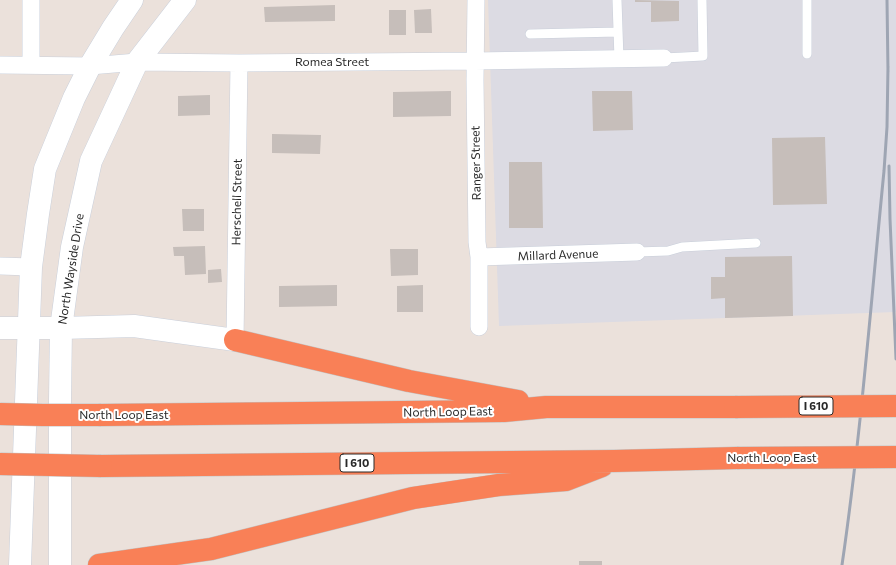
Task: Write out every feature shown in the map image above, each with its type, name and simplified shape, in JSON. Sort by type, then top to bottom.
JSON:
[{"type":"highway","points":[[235,340],[409,381],[546,406]]},
{"type":"highway","name":"North Loop East","points":[[0,414],[100,415],[504,411],[546,406],[896,406]]},
{"type":"highway","name":"North Loop East","points":[[0,464],[100,466],[896,457]]},
{"type":"highway","points":[[99,565],[211,549],[412,498],[499,485],[566,480],[614,461]]},
{"type":"main road","points":[[20,565],[31,266],[46,169],[74,98],[90,66],[132,0]]},
{"type":"main road","name":"North Wayside Drive","points":[[60,565],[61,328],[72,247],[91,161],[137,62],[185,0]]},
{"type":"main road","points":[[0,328],[134,326],[235,340]]},
{"type":"street","points":[[31,0],[31,65]]},
{"type":"street","name":"Ranger Street","points":[[476,0],[475,61],[477,242],[479,257],[478,327]]},
{"type":"street","name":"Romea Street","points":[[0,65],[90,66],[137,62],[238,63],[664,58]]},
{"type":"street","name":"Herschell Street","points":[[235,340],[238,63]]},
{"type":"street","name":"Millard Avenue","points":[[479,257],[637,252]]},
{"type":"street","points":[[0,266],[31,266]]},
{"type":"lane","points":[[617,0],[619,59]]},
{"type":"lane","points":[[664,58],[703,56],[702,0]]},
{"type":"lane","points":[[806,0],[807,54]]},
{"type":"lane","points":[[530,34],[618,32]]},
{"type":"lane","points":[[637,252],[668,251],[682,247],[756,243]]},
{"type":"shaded area","points":[[488,0],[896,0],[896,312],[499,326]]},
{"type":"building","points":[[635,0],[679,1],[679,21],[651,22],[651,2],[635,2]]},
{"type":"building","points":[[335,5],[335,21],[265,22],[264,7]]},
{"type":"building","points":[[431,9],[432,33],[415,33],[414,10]]},
{"type":"building","points":[[389,10],[406,10],[406,35],[389,35]]},
{"type":"building","points":[[451,91],[451,116],[393,117],[393,92]]},
{"type":"building","points":[[592,91],[632,91],[633,130],[593,131]]},
{"type":"building","points":[[210,95],[210,115],[178,116],[178,96]]},
{"type":"building","points":[[272,134],[321,135],[320,154],[272,153]]},
{"type":"building","points":[[825,137],[827,204],[773,205],[772,138]]},
{"type":"building","points":[[509,162],[542,162],[543,228],[509,228]]},
{"type":"building","points":[[182,209],[204,209],[204,231],[183,231]]},
{"type":"building","points":[[205,246],[206,274],[185,275],[184,256],[174,256],[173,247]]},
{"type":"building","points":[[390,249],[418,249],[418,275],[391,276]]},
{"type":"building","points":[[792,256],[793,316],[725,318],[725,298],[711,299],[711,277],[725,277],[725,257]]},
{"type":"building","points":[[221,269],[222,282],[208,283],[208,270]]},
{"type":"building","points":[[337,285],[337,306],[279,307],[279,286]]},
{"type":"building","points":[[423,285],[423,312],[397,312],[397,286]]},
{"type":"building","points":[[579,561],[602,561],[602,565],[579,565]]},
{"type":"railway","points":[[887,0],[888,72]]},
{"type":"railway","points":[[842,565],[860,417],[884,171],[887,127],[888,66]]},
{"type":"railway","points":[[889,166],[896,359]]}]
